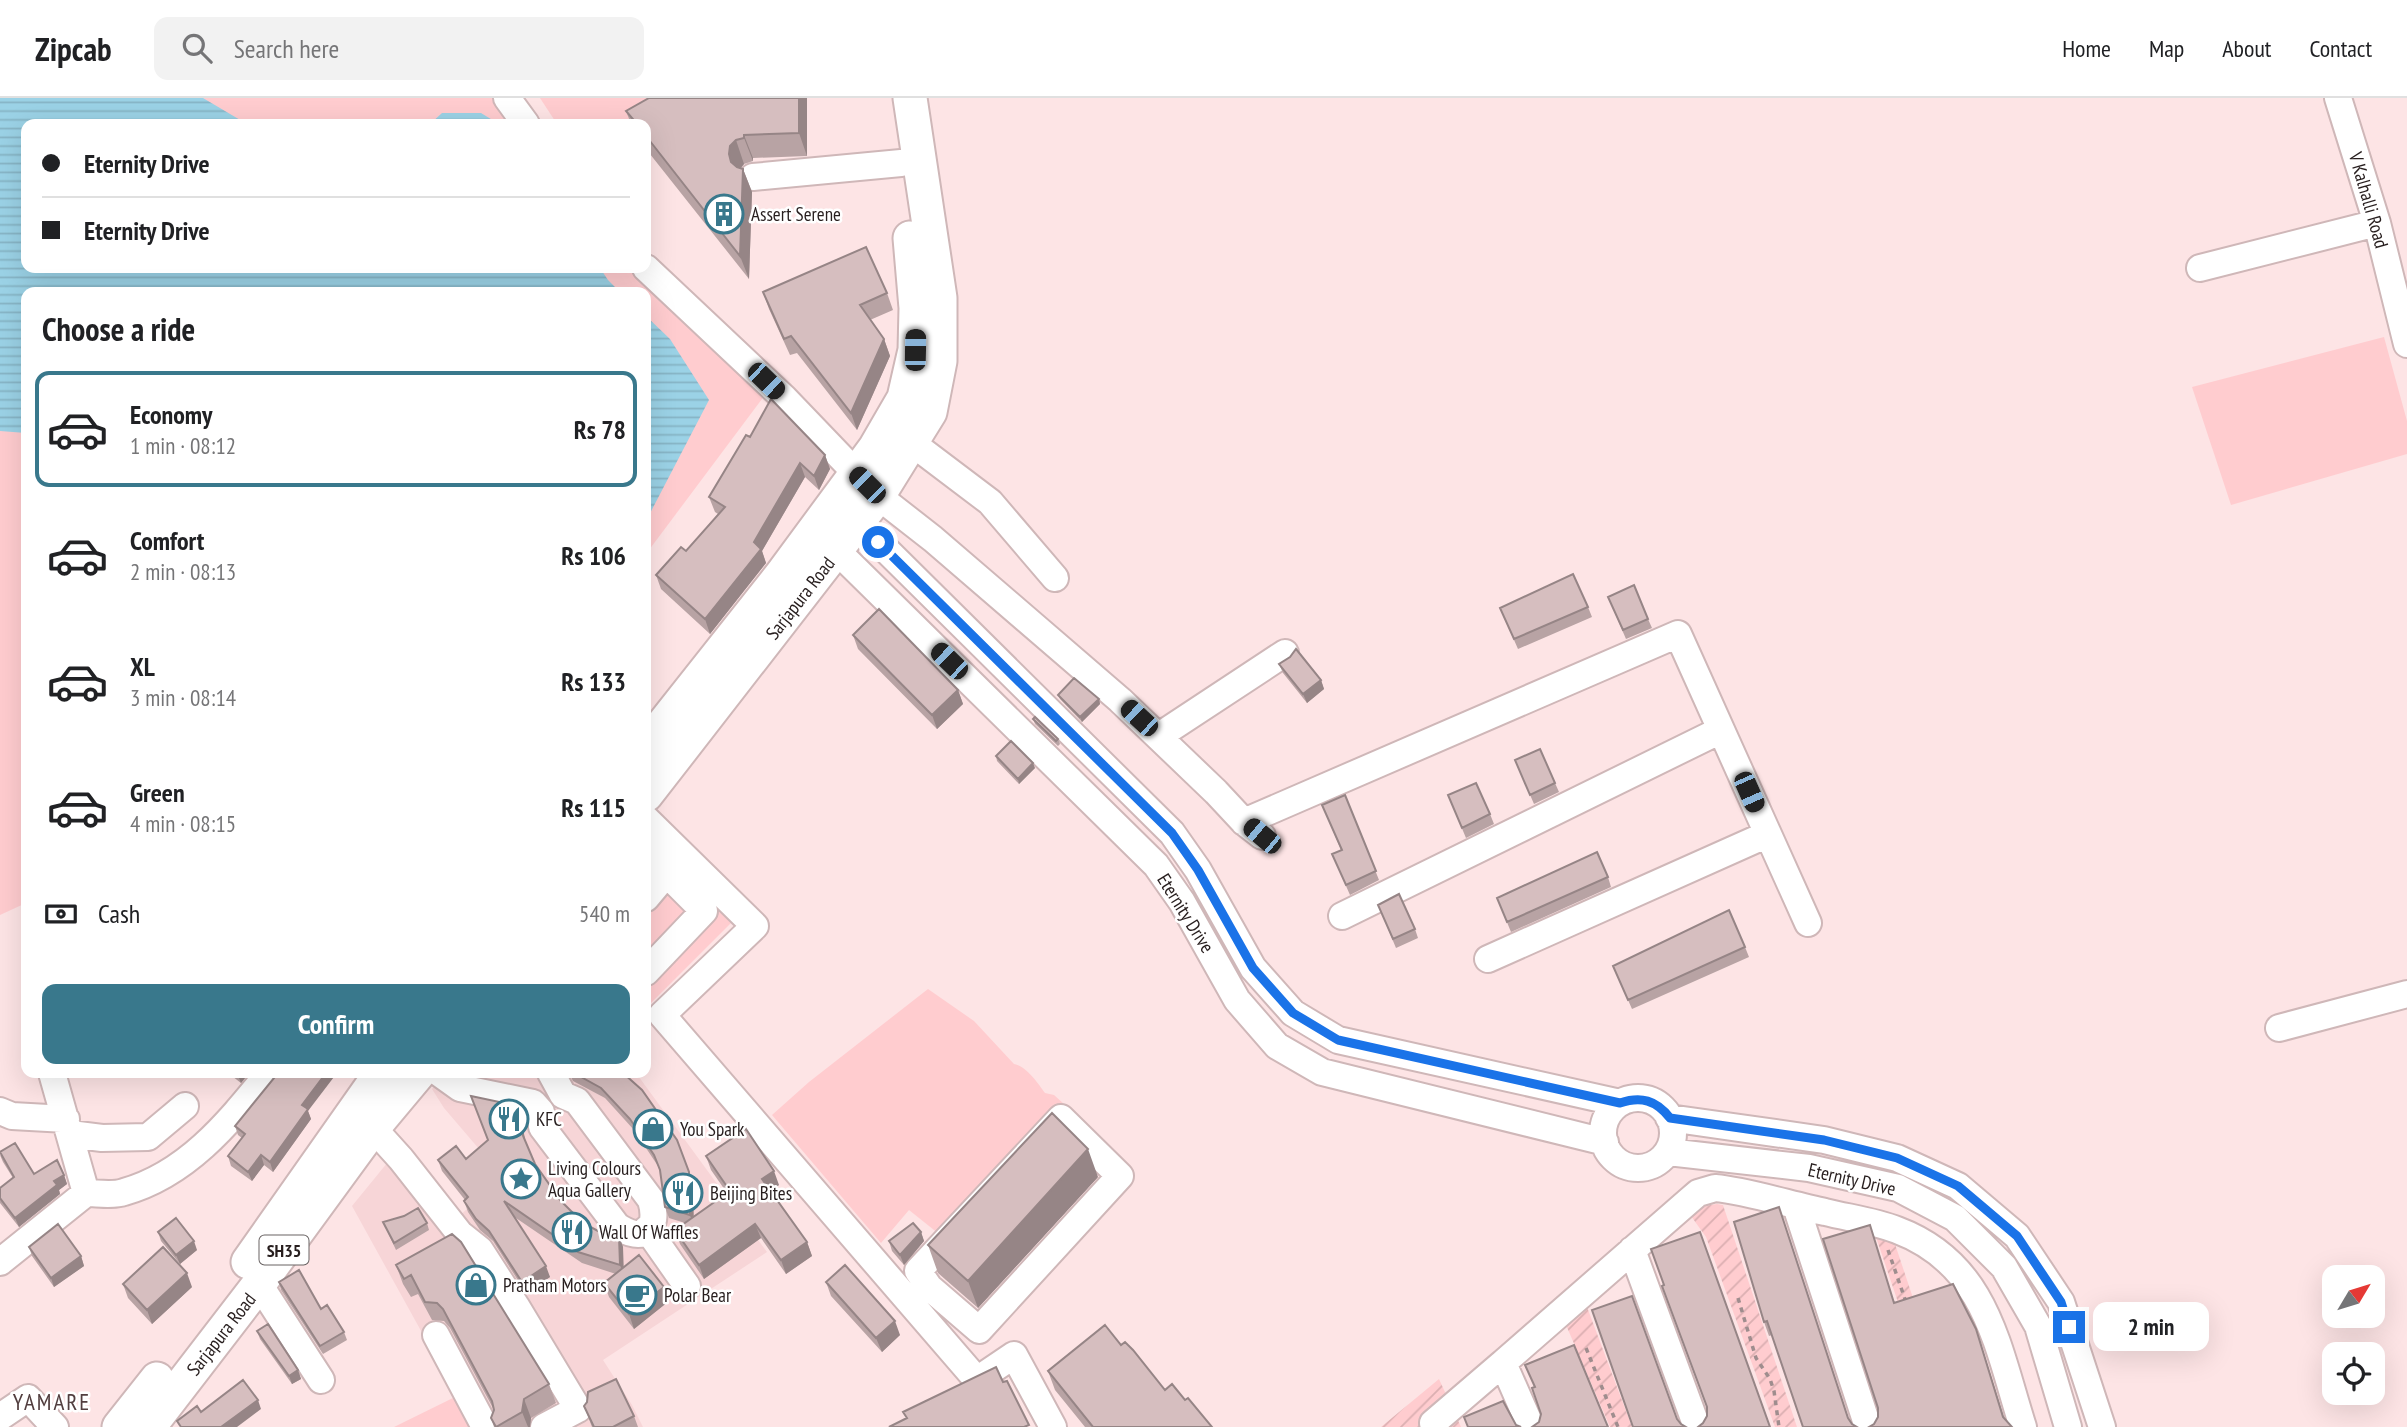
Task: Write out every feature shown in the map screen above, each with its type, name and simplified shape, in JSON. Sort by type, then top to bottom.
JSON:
[{"type":"main road","name":"Sarjapura Road","points":[[651,789],[858,522],[875,448],[904,398],[915,350],[916,308],[908,204],[890,98]]},
{"type":"main road","name":"Sarjapura Road","points":[[651,741],[774,584],[867,485],[912,443],[930,412],[940,361],[940,298],[910,98]]},
{"type":"main road","name":"Sarjapura Road","points":[[119,1427],[239,1275],[374,1093],[408,1078]]},
{"type":"main road","name":"Sarjapura Road","points":[[149,1427],[259,1284],[374,1093]]},
{"type":"street","points":[[507,98],[522,119]]},
{"type":"street","name":"V Kalhalli Road","points":[[2338,98],[2377,223],[2407,344]]},
{"type":"street","points":[[753,177],[901,163]]},
{"type":"street","points":[[2200,268],[2377,223]]},
{"type":"street","points":[[651,273],[784,398],[867,485],[1159,736],[1253,829],[1678,634],[1808,923]]},
{"type":"street","points":[[912,443],[990,502],[1055,578]]},
{"type":"street","name":"Eternity Drive","points":[[858,522],[1172,833],[1198,870],[1253,968],[1293,1013],[1338,1040],[1620,1103],[1642,1099],[1662,1108],[1670,1118],[1824,1140],[1897,1158],[1958,1186],[2017,1236],[2061,1302],[2102,1427]]},
{"type":"street","name":"Eternity Drive","points":[[836,550],[1156,865],[1182,902],[1237,1000],[1277,1046],[1322,1072],[1605,1142]]},
{"type":"street","points":[[1159,736],[1285,653]]},
{"type":"street","points":[[1342,916],[1721,730]]},
{"type":"street","points":[[651,824],[755,926],[662,1015],[977,1380],[1014,1355],[1053,1427]]},
{"type":"street","points":[[651,827],[660,867],[705,911],[651,967]]},
{"type":"street","points":[[1488,959],[1768,834]]},
{"type":"street","points":[[651,892],[667,873]]},
{"type":"street","points":[[2279,1028],[2407,995]]},
{"type":"street","points":[[53,1078],[86,1193]]},
{"type":"street","points":[[0,1262],[86,1193],[122,1193],[176,1169],[226,1126],[265,1078]]},
{"type":"street","points":[[446,1078],[460,1088],[533,1103],[541,1112],[542,1127],[617,1226],[629,1234],[642,1234],[652,1226],[656,1216],[651,1200],[577,1101],[564,1095],[554,1078]]},
{"type":"street","points":[[374,1093],[401,1159],[460,1234],[480,1251],[578,1409],[544,1427]]},
{"type":"street","points":[[1620,1103],[1606,1120],[1605,1142],[1609,1153],[1617,1161],[1638,1168],[1650,1167],[1668,1152],[1673,1129],[1670,1118]]},
{"type":"street","points":[[0,1111],[102,1138],[149,1137],[185,1106]]},
{"type":"street","points":[[1061,1118],[1120,1176],[979,1330],[949,1304],[929,1287],[918,1271],[1061,1118]]},
{"type":"street","name":"Eternity Drive","points":[[1668,1152],[1810,1168],[1898,1188],[1955,1218],[2004,1267],[2038,1326],[2068,1427]]},
{"type":"street","points":[[1433,1423],[1691,1199],[1707,1189],[1724,1188],[1880,1225],[1912,1236],[1941,1255],[1960,1272],[1984,1307],[2023,1427]]},
{"type":"street","points":[[1796,1206],[1868,1427]]},
{"type":"street","points":[[647,1229],[687,1286]]},
{"type":"street","points":[[437,1248],[460,1234]]},
{"type":"street","points":[[1632,1250],[1697,1427]]},
{"type":"street","points":[[259,1284],[321,1380]]},
{"type":"street","points":[[929,1324],[949,1304]]},
{"type":"street","points":[[436,1335],[485,1427]]},
{"type":"street","points":[[1503,1363],[1531,1427]]},
{"type":"street","points":[[0,1417],[28,1398],[55,1427]]},
{"type":"path","points":[[1880,1225],[1910,1313]]},
{"type":"path","points":[[1738,1298],[1756,1358],[1770,1379],[1774,1391],[1779,1427]]},
{"type":"path","points":[[1586,1348],[1618,1427]]},
{"type":"shaded area","points":[[0,98],[493,98],[509,119],[21,119],[21,273],[644,273],[768,391],[651,547],[651,287],[21,287],[21,905],[0,915]]},
{"type":"shaded area","points":[[540,98],[666,98],[630,119],[554,119]]},
{"type":"shaded area","points":[[2384,337],[2407,421],[2407,454],[2231,505],[2192,387]]},
{"type":"shaded area","points":[[651,846],[733,921],[651,1003]]},
{"type":"shaded area","points":[[928,989],[974,1021],[1045,1093],[1054,1095],[1064,1104],[939,1234],[909,1210],[881,1243],[772,1115],[809,1082]]},
{"type":"shaded area","points":[[442,1078],[640,1078],[767,1252],[603,1360],[643,1427],[474,1427],[352,1206],[401,1146],[458,1217],[503,1177],[444,1108],[432,1089]]},
{"type":"shaded area","points":[[1723,1205],[1797,1427],[1775,1427],[1706,1237],[1691,1216],[1704,1206]]},
{"type":"shaded area","points":[[1876,1237],[1895,1244],[1956,1427],[1940,1427]]},
{"type":"shaded area","points":[[1587,1307],[1632,1427],[1610,1427],[1566,1325]]},
{"type":"shaded area","points":[[1439,1379],[1461,1427],[1381,1427]]},
{"type":"shaded area","points":[[457,1396],[474,1427],[394,1427]]},
{"type":"water","points":[[0,98],[203,98],[239,119],[21,119],[21,273],[603,273],[615,287],[21,287],[21,433],[0,431]]},
{"type":"water","points":[[442,113],[481,113],[491,119],[435,119]]},
{"type":"water","points":[[651,321],[670,339],[709,400],[651,511]]},
{"type":"building","name":"Assert Serene","points":[[649,98],[799,98],[799,133],[744,135],[744,138],[736,140],[730,146],[731,162],[743,169],[740,256],[651,142],[651,119],[633,119],[626,111]]},
{"type":"building","points":[[866,247],[887,293],[860,305],[884,339],[851,413],[791,336],[784,339],[763,292]]},
{"type":"building","points":[[771,399],[825,455],[814,476],[800,463],[754,542],[761,549],[705,619],[656,575],[681,547],[686,551],[725,507],[709,497],[746,435],[750,437]]},
{"type":"building","points":[[1573,574],[1588,607],[1514,639],[1500,608]]},
{"type":"building","points":[[1634,585],[1648,619],[1623,630],[1608,597]]},
{"type":"building","points":[[879,609],[958,690],[932,715],[853,635]]},
{"type":"building","points":[[1296,649],[1321,680],[1303,694],[1279,664]]},
{"type":"building","points":[[1074,678],[1099,699],[1080,717],[1058,695]]},
{"type":"building","points":[[1035,717],[1058,739],[1056,741],[1033,719]]},
{"type":"building","points":[[1011,741],[1033,763],[1018,779],[996,756]]},
{"type":"building","points":[[1540,749],[1555,783],[1530,795],[1515,760]]},
{"type":"building","points":[[1476,783],[1490,814],[1462,828],[1448,795]]},
{"type":"building","points":[[1345,795],[1376,871],[1346,885],[1332,854],[1342,850],[1322,805]]},
{"type":"building","points":[[1597,852],[1608,877],[1507,922],[1497,898]]},
{"type":"building","points":[[1399,894],[1415,929],[1393,939],[1378,905]]},
{"type":"building","points":[[1729,910],[1745,947],[1628,1000],[1613,966]]},
{"type":"building","points":[[274,1078],[322,1078],[302,1105],[308,1109],[270,1162],[261,1155],[248,1172],[228,1156],[245,1134],[235,1126]]},
{"type":"building","points":[[583,1078],[629,1078],[642,1090],[677,1140],[689,1172],[690,1215],[665,1207],[660,1170],[654,1155],[630,1119],[601,1088]]},
{"type":"building","points":[[471,1096],[518,1106],[521,1131],[535,1164],[561,1201],[583,1223],[598,1231],[619,1236],[620,1265],[578,1252],[504,1201],[546,1266],[522,1282],[489,1231],[476,1219],[464,1201],[468,1197],[438,1160],[456,1146],[466,1159],[488,1140]]},
{"type":"building","points":[[1052,1113],[1088,1149],[968,1281],[928,1245]]},
{"type":"building","points":[[746,1129],[774,1171],[762,1179],[807,1242],[781,1260],[755,1224],[699,1265],[675,1230],[730,1191],[706,1156]]},
{"type":"building","points":[[15,1143],[34,1174],[57,1160],[64,1175],[54,1181],[57,1185],[15,1218],[0,1198],[0,1188],[14,1177],[0,1152]]},
{"type":"building","points":[[1779,1207],[1848,1418],[1857,1427],[1803,1427],[1767,1321],[1764,1322],[1734,1222]]},
{"type":"building","points":[[418,1208],[427,1223],[394,1243],[383,1222],[404,1216]]},
{"type":"building","points":[[176,1218],[194,1241],[176,1255],[158,1232]]},
{"type":"building","points":[[913,1223],[921,1232],[900,1255],[889,1241]]},
{"type":"building","points":[[58,1224],[81,1256],[51,1278],[29,1247]]},
{"type":"building","points":[[1870,1225],[1894,1303],[1953,1284],[1976,1329],[2003,1417],[2012,1427],[1869,1427],[1878,1417],[1878,1408],[1823,1239]]},
{"type":"building","points":[[1700,1232],[1770,1427],[1698,1427],[1707,1416],[1707,1407],[1651,1249]]},
{"type":"building","points":[[452,1234],[461,1242],[549,1384],[524,1399],[522,1412],[496,1427],[491,1418],[494,1410],[492,1401],[443,1309],[437,1303],[425,1302],[411,1275],[404,1279],[396,1265]]},
{"type":"building","points":[[163,1247],[187,1273],[147,1310],[123,1284]]},
{"type":"building","points":[[639,1255],[664,1287],[629,1314],[604,1283]]},
{"type":"building","points":[[845,1265],[895,1321],[876,1338],[826,1282]]},
{"type":"building","points":[[299,1270],[321,1309],[327,1305],[344,1332],[320,1346],[279,1282]]},
{"type":"building","points":[[1632,1296],[1677,1419],[1686,1427],[1633,1427],[1592,1310]]},
{"type":"building","points":[[268,1324],[298,1370],[289,1376],[257,1331]]},
{"type":"building","points":[[1105,1325],[1121,1345],[1125,1342],[1133,1350],[1165,1390],[1172,1384],[1185,1400],[1188,1398],[1212,1427],[1093,1427],[1048,1371]]},
{"type":"building","points":[[1574,1345],[1608,1427],[1532,1427],[1539,1422],[1541,1414],[1532,1388],[1535,1387],[1525,1365]]},
{"type":"building","points":[[996,1367],[1003,1382],[1007,1381],[1029,1425],[889,1427],[907,1418],[903,1412]]},
{"type":"building","points":[[616,1379],[634,1416],[613,1427],[594,1427],[584,1406],[588,1392]]},
{"type":"building","points":[[243,1380],[258,1400],[221,1427],[181,1427],[177,1421],[197,1406],[201,1412]]},
{"type":"building","points":[[1503,1401],[1516,1425],[1521,1427],[1468,1427],[1464,1417]]},
{"type":"place","name":"Assert Serene","points":[[724,214]]},
{"type":"place","name":"KFC","points":[[509,1119]]},
{"type":"place","name":"You Spark","points":[[653,1129]]},
{"type":"place","name":"Living Colours Aqua Gallery","points":[[521,1179]]},
{"type":"place","name":"Beijing Bites","points":[[683,1193]]},
{"type":"place","name":"Wall Of Waffles","points":[[572,1232]]},
{"type":"place","name":"Pratham Motors","points":[[476,1285]]},
{"type":"place","name":"Polar Bear","points":[[637,1295]]},
{"type":"district","name":"YAMARE","points":[[52,1401]]},
{"type":"route","points":[[878,542],[1172,833],[1198,870],[1253,968],[1293,1013],[1338,1040],[1620,1103],[1642,1099],[1662,1108],[1670,1118],[1824,1140],[1897,1158],[1958,1186],[2017,1236],[2061,1302],[2069,1327]]}]
